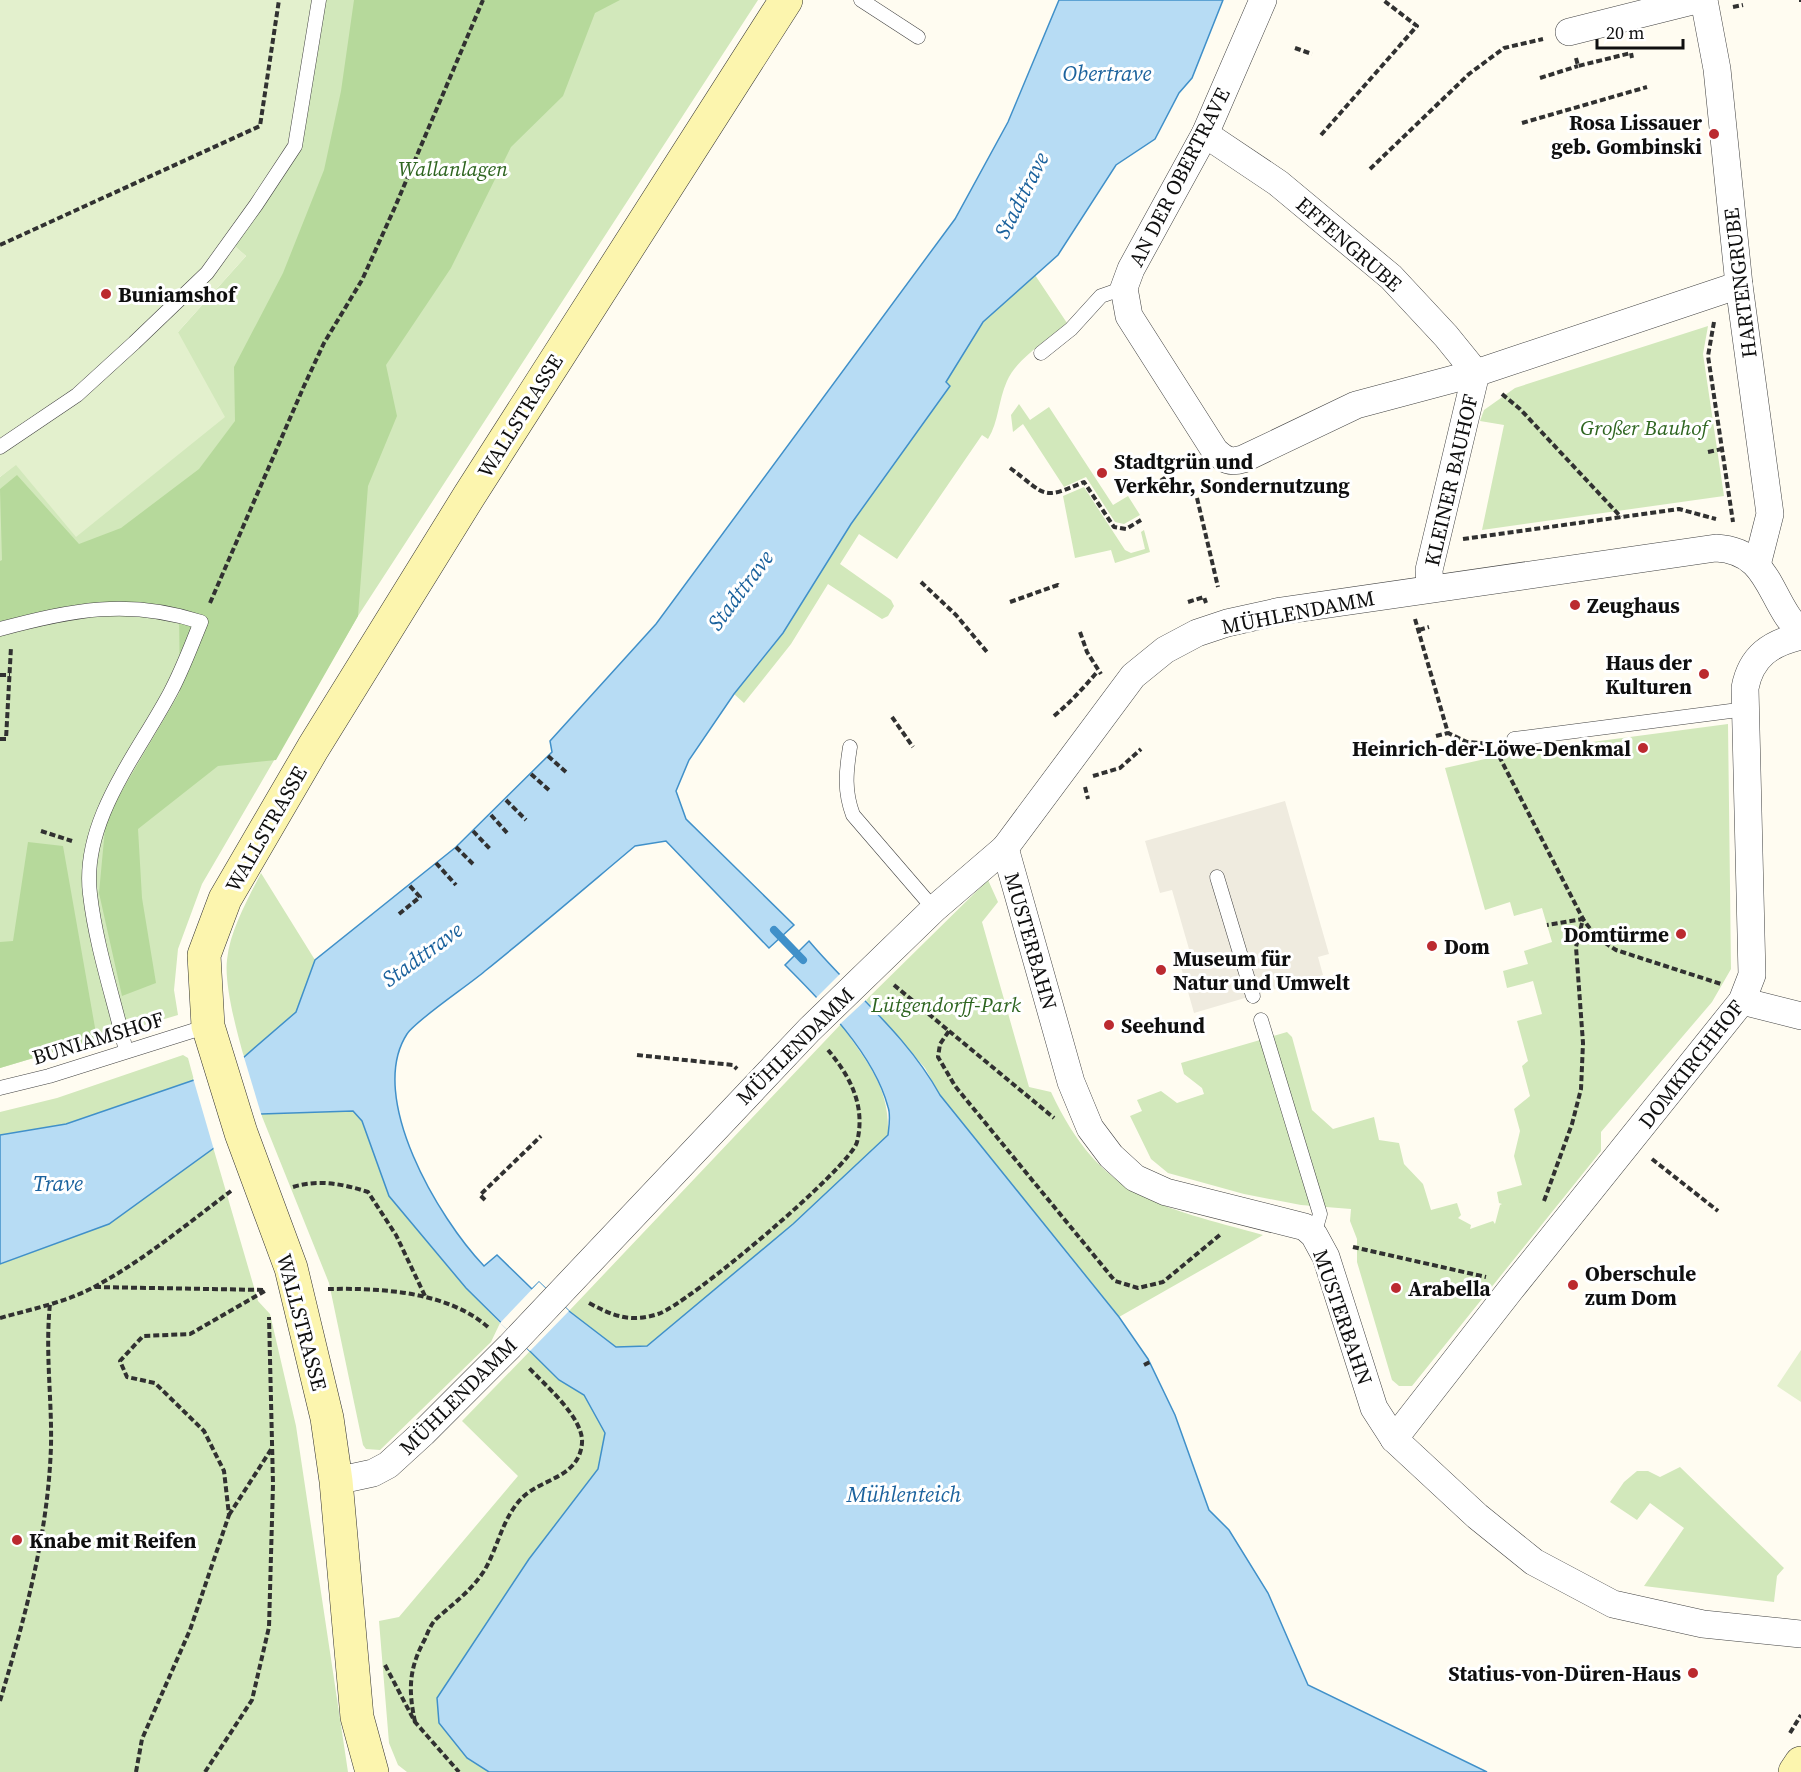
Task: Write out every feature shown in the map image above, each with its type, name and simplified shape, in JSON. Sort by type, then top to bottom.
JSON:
[{"type":"main road","name":"WALLSTRASSE","points":[[372,1772],[357,1717],[336,1481],[327,1418],[291,1268],[241,1133],[208,1026],[204,955],[225,899],[249,855],[469,496],[786,0]]},
{"type":"main road","points":[[1795,1772],[1801,1763]]},
{"type":"street","name":"AN DER OBERTRAVE","points":[[1124,288],[1131,269],[1205,134],[1263,0]]},
{"type":"street","points":[[1559,34],[1697,0]]},
{"type":"street","name":"HARTENGRUBE","points":[[1704,0],[1717,69],[1739,285],[1770,514],[1757,565]]},
{"type":"street","name":"EFFENGRUBE","points":[[1205,134],[1278,183],[1391,277],[1446,336],[1476,373]]},
{"type":"street","points":[[1476,373],[1739,285]]},
{"type":"street","name":"KLEINER BAUHOF","points":[[1124,288],[1129,316],[1215,451],[1226,460],[1234,462],[1356,405],[1476,373],[1423,583]]},
{"type":"street","points":[[1423,583],[1716,548],[1738,552],[1757,565],[1801,634]]},
{"type":"street","name":"MÜHLENDAMM","points":[[336,1481],[373,1473],[387,1465],[423,1433],[513,1342],[817,1022],[934,909],[1005,849],[1119,690],[1164,650],[1208,629],[1281,611],[1423,583]]},
{"type":"street","name":"DOMKIRCHHOF","points":[[1394,1439],[1742,1001],[1752,975],[1746,709],[1748,672],[1767,648],[1779,641],[1801,634]]},
{"type":"street","name":"MUSTERBAHN","points":[[1005,849],[1071,1082],[1090,1128],[1111,1156],[1135,1178],[1166,1192],[1305,1227],[1314,1235],[1326,1257],[1374,1407],[1394,1439],[1477,1516],[1534,1562],[1613,1604],[1704,1624],[1801,1634]]},
{"type":"street","points":[[1742,1001],[1801,1016]]},
{"type":"lane","points":[[0,447],[77,395],[207,273],[295,146],[319,0]]},
{"type":"lane","points":[[861,0],[918,37]]},
{"type":"lane","points":[[1041,353],[1071,329],[1101,296],[1124,288]]},
{"type":"lane","points":[[0,629],[91,608],[169,612],[201,622],[171,691],[100,818],[93,848],[89,892],[104,965],[126,1051]]},
{"type":"lane","points":[[1514,739],[1746,709]]},
{"type":"lane","points":[[850,747],[845,777],[847,799],[853,815],[934,909]]},
{"type":"lane","points":[[1217,877],[1253,996]]},
{"type":"lane","points":[[1261,1020],[1320,1214],[1314,1235]]},
{"type":"lane","name":"BUNIAMSHOF","points":[[0,1088],[49,1076],[208,1026]]},
{"type":"path","points":[[0,245],[260,126],[279,0]]},
{"type":"path","points":[[201,622],[324,343],[362,280],[483,0]]},
{"type":"path","points":[[1321,135],[1417,26],[1383,0]]},
{"type":"path","points":[[1370,169],[1469,74],[1504,48],[1559,34]]},
{"type":"path","points":[[1295,48],[1312,54]]},
{"type":"path","points":[[1630,52],[1632,58]]},
{"type":"path","points":[[1540,78],[1578,66]]},
{"type":"path","points":[[1522,123],[1647,87]]},
{"type":"path","points":[[1448,733],[1418,630],[1423,583],[1463,539],[1679,509],[1708,515],[1734,530],[1708,356],[1716,316],[1739,285]]},
{"type":"path","points":[[1476,373],[1520,409],[1621,517]]},
{"type":"path","points":[[1708,452],[1722,450]]},
{"type":"path","points":[[1010,468],[1046,495],[1054,495],[1084,482],[1114,527],[1126,529],[1141,520]]},
{"type":"path","points":[[1153,486],[1178,469]]},
{"type":"path","points":[[1197,498],[1218,587]]},
{"type":"path","points":[[921,582],[956,615],[987,652]]},
{"type":"path","points":[[1011,602],[1033,592],[1058,585],[1060,587]]},
{"type":"path","points":[[1186,597],[1189,606]]},
{"type":"path","points":[[1418,630],[1430,627]]},
{"type":"path","points":[[1080,632],[1098,671],[1119,690]]},
{"type":"path","points":[[1054,716],[1069,704],[1083,684],[1098,671]]},
{"type":"path","points":[[0,675],[10,675],[6,739],[0,739]]},
{"type":"path","points":[[892,717],[913,747]]},
{"type":"path","points":[[1436,736],[1448,733],[1467,742],[1491,742],[1583,919],[1596,937],[1616,950],[1727,986],[1742,1001]]},
{"type":"path","points":[[1099,775],[1120,768],[1141,749]]},
{"type":"path","points":[[548,756],[566,772]]},
{"type":"path","points":[[531,774],[549,791]]},
{"type":"path","points":[[506,800],[526,820]]},
{"type":"path","points":[[490,815],[508,834]]},
{"type":"path","points":[[41,831],[93,848]]},
{"type":"path","points":[[473,831],[490,849]]},
{"type":"path","points":[[456,847],[474,865]]},
{"type":"path","points":[[436,863],[456,885]]},
{"type":"path","points":[[399,914],[420,897],[409,885]]},
{"type":"path","points":[[1547,925],[1583,919]]},
{"type":"path","points":[[1558,1232],[1539,1214],[1572,1124],[1581,1089],[1583,1043],[1576,947],[1583,919]]},
{"type":"path","points":[[875,966],[949,1030],[940,1044],[938,1058],[955,1086],[1115,1281],[1138,1288],[1163,1282],[1227,1229],[1233,1210]]},
{"type":"path","points":[[559,1293],[616,1317],[635,1320],[660,1314],[690,1295],[833,1174],[857,1144],[860,1107],[849,1078],[830,1052],[817,1022]]},
{"type":"path","points":[[638,1055],[733,1065]]},
{"type":"path","points":[[485,1200],[480,1195],[541,1136]]},
{"type":"path","points":[[1646,1154],[1718,1211]]},
{"type":"path","points":[[309,1182],[342,1184],[368,1192],[396,1235],[426,1297]]},
{"type":"path","points":[[0,1318],[50,1304],[95,1287],[162,1243],[236,1187]]},
{"type":"path","points":[[1314,1235],[1355,1248],[1496,1279],[1511,1289]]},
{"type":"path","points":[[95,1287],[268,1290]]},
{"type":"path","points":[[321,1289],[366,1290],[426,1297],[457,1306],[513,1342],[576,1421],[582,1444],[575,1465],[566,1473],[532,1488],[519,1501],[476,1584],[434,1621],[413,1661],[411,1703],[415,1722]]},
{"type":"path","points":[[268,1290],[268,1301]]},
{"type":"path","points":[[229,1515],[224,1471],[204,1431],[156,1383],[128,1377],[120,1361],[144,1336],[190,1334],[268,1290]]},
{"type":"path","points":[[0,1701],[38,1564],[51,1446],[46,1340],[50,1304]]},
{"type":"path","points":[[205,1772],[252,1700],[269,1628],[273,1530],[273,1448],[269,1312]]},
{"type":"path","points":[[1144,1365],[1150,1362]]},
{"type":"path","points":[[136,1772],[142,1739],[190,1630],[229,1515],[273,1448]]},
{"type":"path","points":[[380,1655],[415,1722],[459,1772]]},
{"type":"green space","name":"Buniamshof","points":[[0,0],[314,0],[290,144],[260,192],[225,237],[246,256],[178,332],[225,417],[76,537],[16,465],[0,477]]},
{"type":"green space","name":"Wallanlagen","points":[[314,0],[758,0],[358,616],[202,884],[178,949],[174,990],[178,1015],[0,1068],[0,477],[178,332],[246,256],[225,238]]},
{"type":"green space","points":[[354,0],[620,0],[595,13],[563,96],[511,147],[451,268],[386,365],[397,416],[368,486],[358,616],[276,760],[218,766],[138,829],[142,898],[156,983],[122,996],[99,893],[106,818],[180,692],[179,611],[98,604],[0,625],[0,561],[2,560],[0,489],[17,475],[79,544],[121,528],[199,469],[235,421],[234,367],[283,273],[324,170],[341,91]]},
{"type":"green space","points":[[1035,275],[1067,323],[1025,357],[1012,373],[1004,388],[988,439],[982,435],[897,559],[859,534],[840,564],[891,600],[894,606],[888,616],[882,619],[828,584],[791,644],[744,703],[734,694],[783,633],[851,524],[950,385],[945,382],[983,322]]},
{"type":"green space","name":"Großer Bauhof","points":[[1708,326],[1703,354],[1724,496],[1482,530],[1504,425],[1480,421],[1484,410],[1515,388]]},
{"type":"green space","points":[[1019,404],[1030,420],[1049,407],[1113,505],[1128,496],[1140,515],[1124,524],[1115,522],[1086,477],[1064,487],[1023,424],[1013,432],[1011,415]]},
{"type":"green space","points":[[1084,487],[1125,550],[1131,553],[1145,549],[1141,532],[1144,530],[1150,552],[1115,563],[1111,550],[1075,558],[1063,496]]},
{"type":"green space","points":[[1728,724],[1731,969],[1712,1002],[1601,1132],[1601,1151],[1412,1386],[1399,1386],[1392,1380],[1357,1262],[1357,1239],[1350,1221],[1351,1209],[1301,1205],[1244,1194],[1168,1173],[1151,1159],[1130,1116],[1142,1111],[1137,1100],[1161,1091],[1177,1103],[1204,1094],[1202,1088],[1184,1074],[1181,1063],[1287,1032],[1292,1037],[1312,1110],[1333,1129],[1374,1117],[1379,1140],[1399,1143],[1404,1164],[1423,1184],[1431,1210],[1457,1203],[1461,1215],[1458,1218],[1471,1225],[1470,1229],[1493,1221],[1495,1224],[1502,1204],[1499,1203],[1497,1192],[1522,1185],[1514,1156],[1520,1131],[1514,1109],[1530,1096],[1522,1066],[1528,1061],[1517,1021],[1542,1014],[1533,981],[1507,988],[1503,971],[1528,964],[1524,951],[1552,942],[1542,908],[1514,916],[1510,902],[1485,910],[1445,768],[1516,752]]},
{"type":"green space","points":[[28,842],[63,846],[97,1039],[0,1068],[0,942],[13,941]]},
{"type":"green space","points":[[261,873],[315,960],[296,1012],[244,1057],[229,995],[227,960],[236,926]]},
{"type":"green space","name":"Lütgendorff-Park","points":[[988,880],[998,902],[982,922],[1029,1087],[1051,1092],[1070,1128],[1091,1155],[1113,1177],[1137,1193],[1193,1215],[1263,1235],[1119,1317],[940,1095],[925,1068],[866,1000]]},
{"type":"green space","name":"Lütgendorff-Park","points":[[841,1024],[868,1063],[881,1089],[888,1118],[888,1135],[793,1224],[647,1346],[616,1347],[569,1311]]},
{"type":"green space","points":[[183,1055],[188,1058],[194,1080],[66,1124],[0,1135],[0,1112],[57,1098]]},
{"type":"green space","points":[[353,1111],[362,1121],[389,1196],[466,1288],[500,1323],[491,1342],[380,1450],[366,1449],[363,1445],[329,1283],[261,1114]]},
{"type":"green space","points":[[213,1147],[258,1301],[270,1314],[296,1426],[348,1772],[0,1772],[0,1264],[109,1224]]},
{"type":"green space","points":[[1801,1350],[1801,1402],[1777,1386]]},
{"type":"green space","points":[[530,1351],[559,1380],[584,1395],[605,1433],[598,1469],[529,1559],[437,1698],[467,1758],[489,1772],[407,1772],[398,1765],[389,1743],[379,1621],[399,1617],[518,1476],[462,1421]]},
{"type":"green space","points":[[1680,1467],[1784,1568],[1777,1576],[1774,1602],[1644,1586],[1684,1528],[1650,1503],[1637,1520],[1610,1502],[1624,1482],[1637,1471],[1648,1471],[1660,1477]]},
{"type":"shaded area","points":[[1285,801],[1329,954],[1318,957],[1323,975],[1194,1013],[1179,960],[1191,956],[1172,890],[1160,893],[1145,841]]},
{"type":"water","name":"Mühlenteich","points":[[1059,0],[1223,0],[1192,78],[1179,93],[1155,139],[1116,165],[1058,255],[983,322],[946,382],[950,386],[851,524],[783,633],[734,694],[689,760],[676,791],[686,819],[794,925],[769,948],[666,841],[635,846],[504,956],[412,1028],[407,1034],[397,1060],[395,1090],[401,1123],[413,1156],[429,1189],[447,1219],[484,1266],[497,1255],[532,1289],[539,1282],[569,1311],[616,1347],[647,1346],[793,1224],[888,1135],[889,1110],[871,1068],[846,1030],[785,965],[809,941],[912,1053],[940,1095],[1119,1317],[1148,1359],[1175,1415],[1209,1510],[1229,1530],[1268,1593],[1308,1685],[1487,1772],[489,1772],[467,1758],[439,1723],[437,1698],[529,1559],[598,1469],[605,1433],[584,1395],[559,1380],[466,1288],[389,1196],[362,1121],[353,1111],[261,1114],[109,1224],[0,1264],[0,1135],[66,1124],[194,1080],[244,1057],[296,1012],[315,960],[456,847],[552,752],[550,741],[656,624],[955,219],[1008,122]]},
{"type":"pier","points":[[842,972],[868,998],[838,1026],[815,999]]},
{"type":"pier","points":[[243,1054],[262,1117],[214,1150],[193,1078]]},
{"type":"pier","points":[[539,1282],[569,1311],[530,1351],[500,1323]]},
{"type":"waterway","points":[[774,930],[803,960]]},
{"type":"place","name":"Rosa Lissauer geb. Gombinski","points":[[1714,134]]},
{"type":"place","name":"Buniamshof","points":[[106,294]]},
{"type":"place","name":"Stadtgrün und Verkehr, Sondernutzung","points":[[1102,473]]},
{"type":"place","name":"Zeughaus","points":[[1575,605]]},
{"type":"place","name":"Haus der Kulturen","points":[[1704,674]]},
{"type":"place","name":"Heinrich-der-Löwe-Denkmal","points":[[1643,748]]},
{"type":"place","name":"Domtürme","points":[[1681,934]]},
{"type":"place","name":"Dom","points":[[1432,946]]},
{"type":"place","name":"Museum für Natur und Umwelt","points":[[1161,970]]},
{"type":"place","name":"Seehund","points":[[1109,1025]]},
{"type":"place","name":"Oberschule zum Dom","points":[[1573,1285]]},
{"type":"place","name":"Arabella","points":[[1396,1288]]},
{"type":"place","name":"Knabe mit Reifen","points":[[17,1540]]},
{"type":"place","name":"Statius-von-Düren-Haus","points":[[1693,1673]]},
{"type":"water label","name":"Obertrave","points":[[1107,73]]},
{"type":"water label","name":"Stadttrave","points":[[1021,195]]},
{"type":"water label","name":"Stadttrave","points":[[740,590]]},
{"type":"water label","name":"Stadttrave","points":[[422,954]]},
{"type":"water label","name":"Trave","points":[[58,1183]]}]
